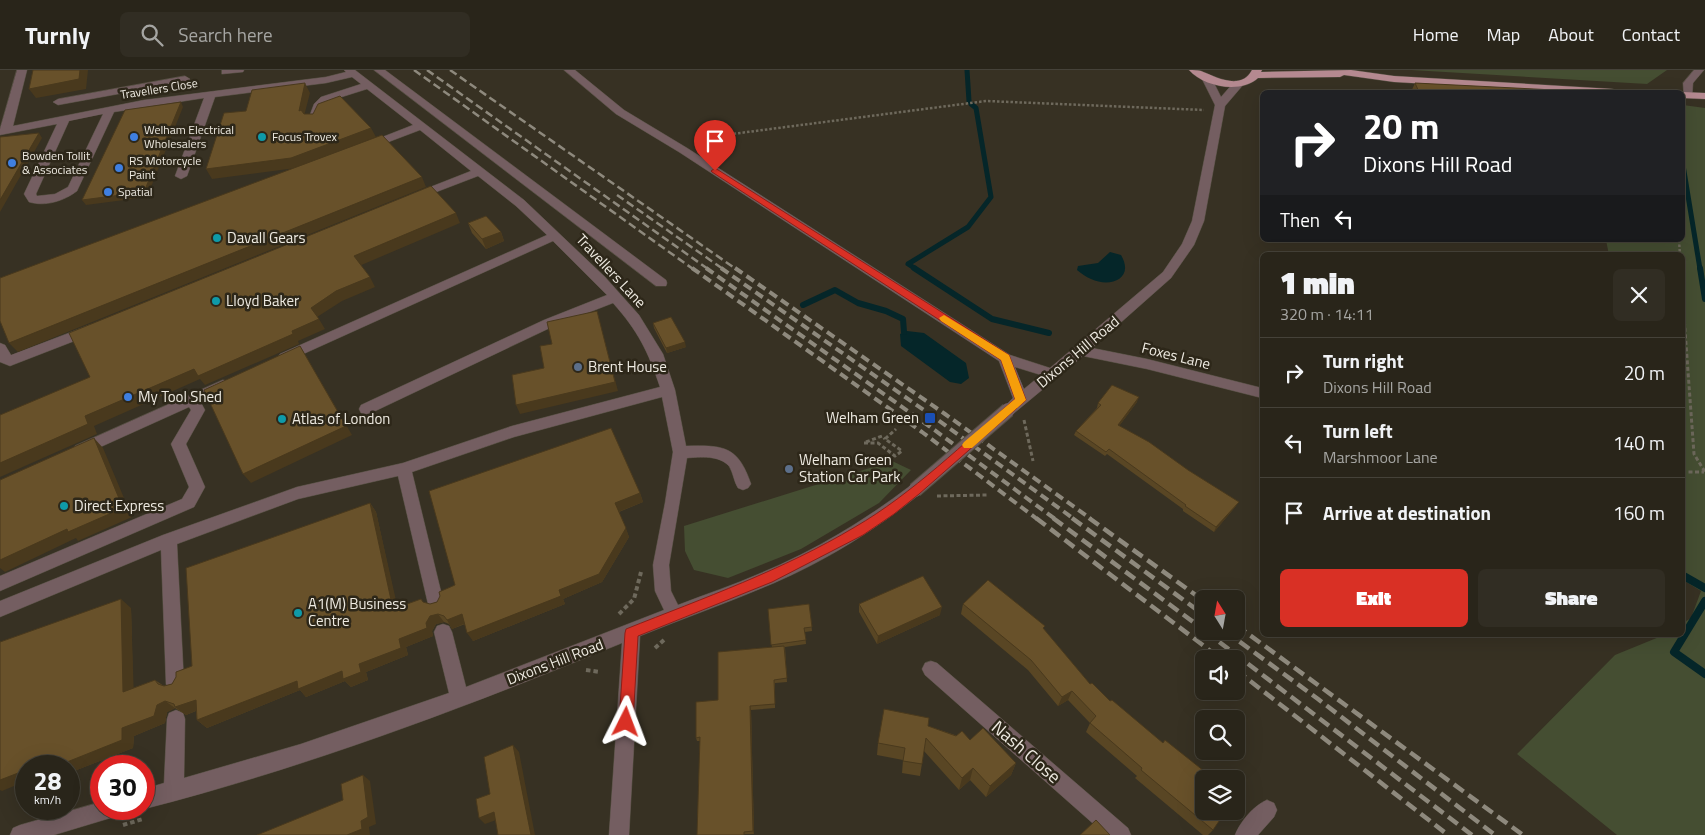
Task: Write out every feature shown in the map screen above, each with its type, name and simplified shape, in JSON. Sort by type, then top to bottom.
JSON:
[{"type":"main road","points":[[1194,70],[1207,79],[1230,84],[1249,80],[1256,73],[1354,73]]},
{"type":"main road","points":[[1330,70],[1441,83],[1575,90]]},
{"type":"main road","points":[[1685,95],[1705,96]]},
{"type":"street","points":[[3,132],[22,70]]},
{"type":"street","points":[[226,72],[240,70]]},
{"type":"street","points":[[379,70],[661,283]]},
{"type":"street","points":[[569,70],[620,112],[683,150],[1005,358],[1053,374]]},
{"type":"street","points":[[1685,95],[1688,83],[1699,70]]},
{"type":"street","name":"Travellers Close","points":[[3,132],[65,118],[183,97],[326,80],[351,72]]},
{"type":"street","name":"Travellers Lane","points":[[351,72],[520,203],[601,280],[634,318],[656,354],[668,390],[680,452],[674,503],[661,566],[662,591],[674,614]]},
{"type":"street","points":[[58,102],[185,74],[183,97]]},
{"type":"street","points":[[1207,79],[1220,105],[1239,83]]},
{"type":"street","points":[[313,120],[319,104],[324,99],[399,86]]},
{"type":"street","points":[[181,176],[211,94]]},
{"type":"street","name":"Dixons Hill Road","points":[[155,795],[300,753],[460,699],[767,578],[816,555],[859,531],[915,490],[1167,275],[1188,246],[1198,221],[1220,105]]},
{"type":"street","points":[[65,118],[62,129],[30,194],[33,200],[46,200],[63,196],[73,189],[110,110]]},
{"type":"street","points":[[359,150],[421,126]]},
{"type":"street","points":[[404,202],[484,175],[511,168]]},
{"type":"street","points":[[273,363],[555,236]]},
{"type":"street","points":[[366,409],[549,323],[615,297]]},
{"type":"street","points":[[0,348],[4,358],[10,361],[104,324]]},
{"type":"street","name":"Foxes Lane","points":[[1080,351],[1148,364],[1260,392]]},
{"type":"street","points":[[1005,358],[1021,400]]},
{"type":"street","points":[[70,454],[237,379]]},
{"type":"street","points":[[0,609],[169,540],[297,494],[404,469],[512,432],[668,390]]},
{"type":"street","points":[[0,584],[188,503],[197,487],[178,444],[198,410],[192,399]]},
{"type":"street","points":[[680,452],[713,449],[734,463],[743,484]]},
{"type":"street","points":[[404,469],[436,604]]},
{"type":"street","points":[[169,540],[176,684]]},
{"type":"street","points":[[443,632],[460,699]]},
{"type":"street","points":[[619,835],[631,633]]},
{"type":"street","name":"Nash Close","points":[[931,669],[1121,835]]},
{"type":"street","points":[[174,789],[176,718]]},
{"type":"street","points":[[1245,835],[1267,810]]},
{"type":"street","points":[[20,835],[90,815]]},
{"type":"path","points":[[683,150],[709,137],[969,102],[986,101],[1208,111]]},
{"type":"path","points":[[1685,330],[1694,454],[1705,472]]},
{"type":"path","points":[[1024,420],[1032,460]]},
{"type":"path","points":[[885,438],[896,429]]},
{"type":"path","points":[[882,436],[885,438],[902,451],[895,456],[878,443],[864,443],[882,436]]},
{"type":"path","points":[[1685,472],[1705,472]]},
{"type":"path","points":[[935,496],[987,495]]},
{"type":"green space","points":[[1411,70],[1667,70],[1647,84]]},
{"type":"green space","points":[[1685,105],[1705,108],[1705,835],[1617,835],[1517,754],[1615,655],[1659,637],[1685,637],[1685,622],[1691,618],[1701,591],[1685,581],[1685,252],[1608,252],[1606,242],[1685,242]]},
{"type":"green space","points":[[892,461],[911,470],[879,503],[801,549],[728,578],[694,570],[685,551],[684,526]]},
{"type":"water","points":[[1110,252],[1121,255],[1125,263],[1123,276],[1113,282],[1098,282],[1077,270],[1078,266],[1098,263]]},
{"type":"water","points":[[907,331],[924,333],[966,363],[969,378],[961,384],[950,382],[901,346],[900,334]]},
{"type":"building","points":[[33,70],[80,70],[79,79],[29,89]]},
{"type":"building","points":[[305,83],[299,111],[301,110],[304,114],[313,114],[318,104],[340,96],[371,128],[291,158],[206,169],[224,113],[246,111],[252,90]]},
{"type":"building","points":[[1415,83],[1554,90],[1418,90]]},
{"type":"building","points":[[181,102],[144,192],[82,200],[125,110]]},
{"type":"building","points":[[39,133],[0,200],[0,137]]},
{"type":"building","name":"Davall Gears","points":[[382,135],[422,177],[9,343],[0,321],[0,278]]},
{"type":"building","points":[[431,186],[456,213],[354,256],[370,277],[336,291],[311,308],[319,319],[292,331],[293,334],[198,376],[194,369],[85,416],[88,424],[0,463],[0,415],[90,377],[69,333]]},
{"type":"building","points":[[486,216],[501,232],[482,239],[468,223]]},
{"type":"building","name":"Brent House","points":[[597,311],[615,382],[516,405],[512,375],[544,368],[540,346],[552,344],[547,322]]},
{"type":"building","points":[[671,317],[685,342],[666,348],[653,323]]},
{"type":"building","name":"Atlas of London","points":[[300,346],[346,426],[243,474],[204,390]]},
{"type":"building","points":[[1112,385],[1139,397],[1118,425],[1149,442],[1188,470],[1239,502],[1216,527],[1109,449],[1106,452],[1076,431],[1101,405],[1098,403]]},
{"type":"building","name":"A1(M) Business Centre","points":[[611,428],[640,493],[615,503],[626,528],[599,574],[559,590],[561,596],[467,633],[462,614],[447,620],[444,616],[438,614],[430,616],[426,623],[427,628],[399,639],[401,648],[359,664],[361,672],[343,679],[342,671],[298,689],[297,681],[197,720],[196,700],[175,707],[174,704],[165,701],[157,705],[154,716],[122,728],[122,740],[80,757],[80,755],[15,755],[15,774],[0,780],[0,642],[121,599],[123,692],[155,680],[158,684],[164,686],[172,684],[176,677],[176,672],[192,666],[186,568],[370,503],[393,609],[421,599],[423,602],[430,604],[437,602],[440,596],[439,592],[455,585],[429,491]]},
{"type":"building","name":"Direct Express","points":[[94,438],[123,508],[68,532],[67,529],[0,560],[0,480]]},
{"type":"building","points":[[923,576],[942,607],[878,636],[859,604]]},
{"type":"building","points":[[988,580],[1045,626],[1043,628],[1090,684],[1092,683],[1110,701],[1112,700],[1163,743],[1165,740],[1203,770],[1195,770],[1195,815],[1141,770],[1142,768],[1090,723],[1096,716],[1072,691],[1062,697],[1031,660],[963,604]]},
{"type":"building","points":[[809,604],[812,627],[804,628],[806,640],[771,645],[768,609]]},
{"type":"building","points":[[784,646],[787,678],[774,680],[775,704],[750,706],[753,831],[744,832],[744,835],[697,835],[700,737],[696,738],[696,702],[718,700],[718,652]]},
{"type":"building","points":[[884,709],[929,718],[928,726],[956,736],[962,731],[970,740],[983,728],[1016,763],[990,786],[973,768],[962,778],[926,738],[922,764],[903,761],[905,748],[878,743]]},
{"type":"building","points":[[513,745],[531,835],[498,835],[494,812],[479,818],[476,799],[490,794],[484,757]]},
{"type":"building","points":[[363,775],[368,817],[361,821],[362,829],[347,835],[257,835],[343,800],[341,784]]},
{"type":"building","points":[[1096,820],[1110,835],[1080,835]]},
{"type":"building","points":[[1201,820],[1220,820],[1213,830]]},
{"type":"waterway","points":[[967,70],[969,101]]},
{"type":"waterway","points":[[916,269],[908,264],[968,227],[991,197],[976,108],[971,104]]},
{"type":"waterway","points":[[1685,177],[1700,269]]},
{"type":"waterway","points":[[914,268],[992,319],[1049,333]]},
{"type":"waterway","points":[[1700,268],[1705,299]]},
{"type":"waterway","points":[[803,305],[835,290],[858,303],[886,311],[903,319],[904,332]]},
{"type":"waterway","points":[[1685,577],[1705,588]]},
{"type":"waterway","points":[[1685,634],[1705,601]]},
{"type":"waterway","points":[[1683,637],[1674,652],[1705,674]]},
{"type":"railway","points":[[414,70],[693,269]]},
{"type":"railway","points":[[427,70],[708,269]]},
{"type":"railway","points":[[450,70],[736,269]]},
{"type":"railway","points":[[617,195],[723,269]]},
{"type":"railway","points":[[692,268],[922,432],[1037,519]]},
{"type":"railway","points":[[706,268],[929,426],[1055,519]]},
{"type":"railway","points":[[721,268],[938,420],[1074,519]]},
{"type":"railway","points":[[735,268],[945,414],[1091,519]]},
{"type":"railway","points":[[1036,518],[1209,650]]},
{"type":"railway","points":[[1053,518],[1195,623]]},
{"type":"railway","points":[[1072,518],[1195,608]]},
{"type":"railway","points":[[1089,518],[1195,595]]},
{"type":"railway","points":[[1245,632],[1523,835]]},
{"type":"railway","points":[[1217,640],[1472,835]]},
{"type":"railway","points":[[1237,640],[1318,699],[1495,835]]},
{"type":"railway","points":[[1245,677],[1448,835]]},
{"type":"slow traffic","points":[[944,318],[1005,358],[1021,400],[968,445]]},
{"type":"place","name":"Welham Electrical Wholesalers","points":[[134,137]]},
{"type":"place","name":"Focus Trovex","points":[[262,137]]},
{"type":"place","name":"Bowden Tollit & Associates","points":[[12,163]]},
{"type":"place","name":"RS Motorcycle Paint","points":[[119,168]]},
{"type":"place","name":"Spatial","points":[[108,192]]},
{"type":"place","name":"Davall Gears","points":[[217,238]]},
{"type":"place","name":"Lloyd Baker","points":[[216,301]]},
{"type":"place","name":"Brent House","points":[[578,367]]},
{"type":"place","name":"My Tool Shed","points":[[128,397]]},
{"type":"place","name":"Welham Green","points":[[930,418]]},
{"type":"place","name":"Atlas of London","points":[[282,419]]},
{"type":"place","name":"Welham Green Station Car Park","points":[[789,469]]},
{"type":"place","name":"Direct Express","points":[[64,506]]},
{"type":"place","name":"A1(M) Business Centre","points":[[298,613]]},
{"type":"route","points":[[626,722],[631,633],[767,578],[816,555],[859,531],[915,490],[1021,400],[1005,358],[715,171]]}]
